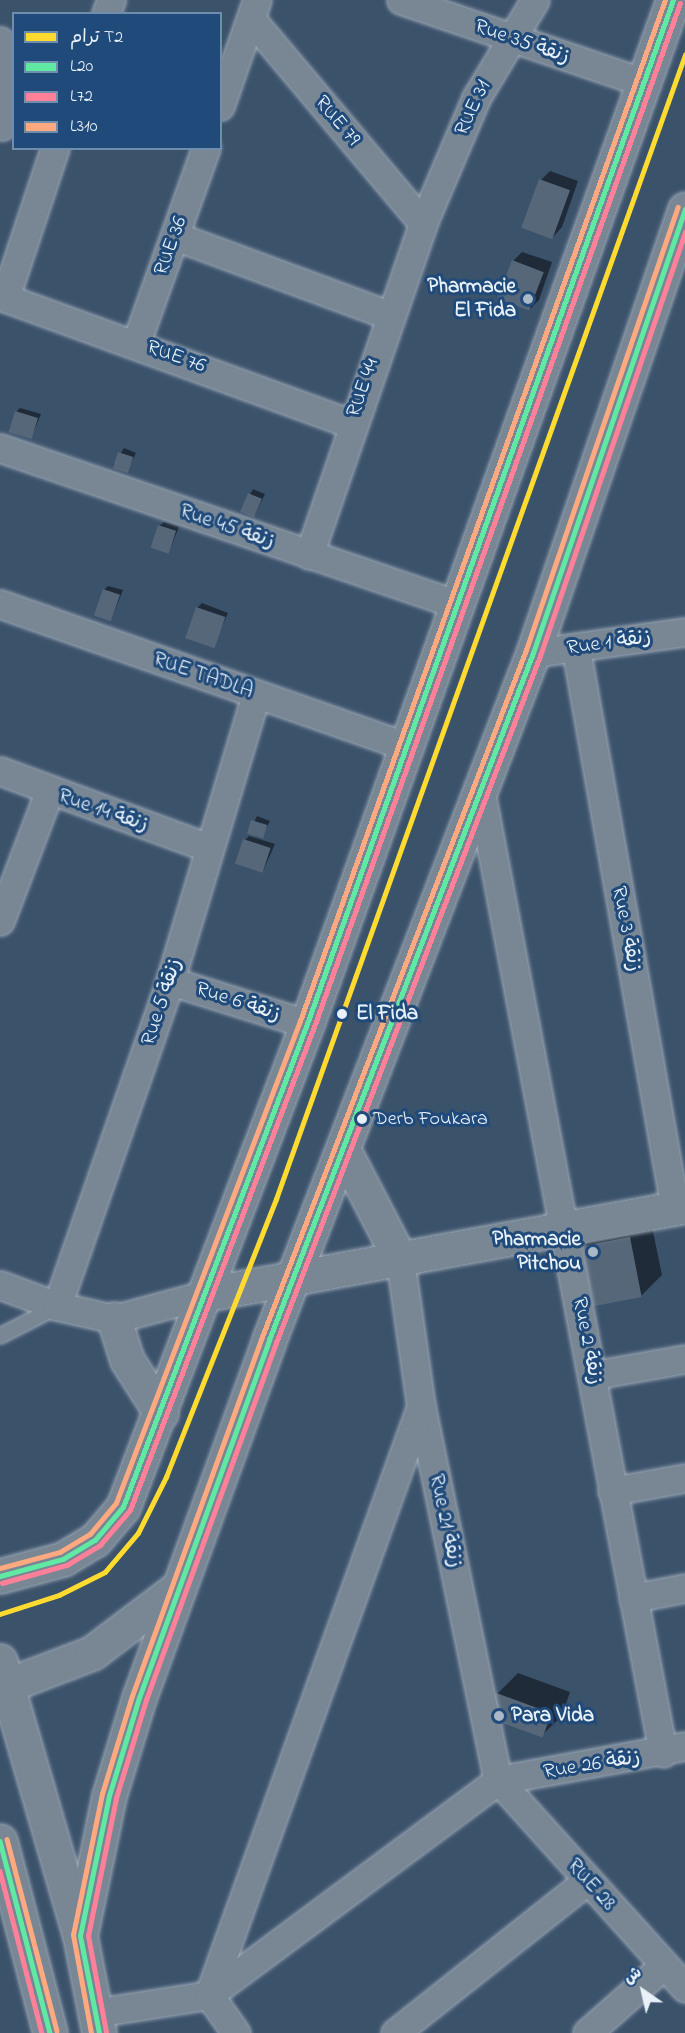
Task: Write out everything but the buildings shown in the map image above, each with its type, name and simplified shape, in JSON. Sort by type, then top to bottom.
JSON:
[{"type":"main road","points":[[0,1576],[63,1559],[95,1540],[123,1508],[207,1294],[307,1024],[455,604],[673,0]]},
{"type":"main road","points":[[80,1936],[109,1796],[179,1587],[294,1278],[533,653],[679,243],[685,209]]},
{"type":"main road","points":[[343,1149],[400,1259]]},
{"type":"main road","points":[[207,1294],[680,1207]]},
{"type":"main road","points":[[114,1319],[127,1360],[161,1413]]},
{"type":"main road","points":[[96,2023],[80,1936],[3,1679],[92,1653],[179,1587]]},
{"type":"main road","points":[[0,1840],[28,1939],[50,2033]]},
{"type":"main road","points":[[0,1894],[28,1939]]},
{"type":"street","name":"Rue 35 زنقة","points":[[401,0],[642,82]]},
{"type":"street","name":"RUE 31","points":[[423,223],[476,98],[514,40],[536,0]]},
{"type":"street","points":[[222,100],[254,10]]},
{"type":"street","name":"RUE 79","points":[[254,10],[423,223]]},
{"type":"street","points":[[0,41],[5,126]]},
{"type":"street","points":[[3,297],[54,150]]},
{"type":"street","name":"RUE 36","points":[[136,343],[205,150]]},
{"type":"street","name":"RUE 44","points":[[309,555],[388,315],[423,223]]},
{"type":"street","points":[[175,236],[388,315]]},
{"type":"street","name":"RUE 76","points":[[3,297],[136,343],[351,424]]},
{"type":"street","name":"Rue 45 زنقة","points":[[0,448],[455,604]]},
{"type":"street","name":"RUE TADLA","points":[[0,604],[406,746]]},
{"type":"street","name":"Rue 1 زنقة","points":[[533,653],[576,650],[685,632]]},
{"type":"street","name":"Rue 3 زنقة","points":[[576,650],[680,1207]]},
{"type":"street","name":"Rue 5 زنقة","points":[[57,1306],[170,981],[207,847],[256,695]]},
{"type":"street","name":"Rue 14 زنقة","points":[[0,771],[49,792],[207,847]]},
{"type":"street","name":"Rue 2 زنقة","points":[[480,788],[594,1375],[612,1491],[633,1598],[674,1749]]},
{"type":"street","points":[[0,921],[49,792]]},
{"type":"street","name":"Rue 6 زنقة","points":[[170,981],[307,1024]]},
{"type":"street","name":"Rue 21 زنقة","points":[[400,1259],[421,1406],[498,1780]]},
{"type":"street","points":[[0,1285],[57,1306],[114,1319],[207,1294]]},
{"type":"street","points":[[594,1375],[685,1359]]},
{"type":"street","points":[[209,1995],[421,1406]]},
{"type":"street","points":[[612,1491],[685,1478]]},
{"type":"street","points":[[633,1598],[685,1588]]},
{"type":"street","name":"Rue 26 زنقة","points":[[498,1780],[674,1749]]},
{"type":"street","points":[[96,2023],[209,1995],[498,1780]]},
{"type":"street","name":"RUE 28","points":[[498,1780],[685,1988]]},
{"type":"street","points":[[395,2033],[588,1881]]},
{"type":"street","points":[[587,2033],[664,1965]]},
{"type":"street","points":[[209,1995],[236,2033]]},
{"type":"lane","points":[[0,1336],[57,1306]]},
{"type":"tram line","name":"T2","points":[[0,1614],[59,1595],[105,1572],[138,1533],[166,1477],[276,1199],[685,55]]},
{"type":"transit line","name":"L310","points":[[0,1568],[60,1552],[90,1534],[116,1503],[300,1021],[665,0]]},
{"type":"transit line","name":"L20","points":[[0,1576],[63,1559],[95,1540],[123,1507],[307,1024],[673,0]]},
{"type":"transit line","name":"L72","points":[[2,1583],[67,1565],[100,1545],[130,1510],[314,1027],[680,3]]},
{"type":"transit line","name":"L310","points":[[91,2033],[73,1935],[102,1794],[132,1696],[262,1337],[526,650],[678,207]]},
{"type":"transit line","name":"L20","points":[[99,2033],[80,1936],[109,1796],[139,1698],[269,1340],[533,653],[685,209]]},
{"type":"transit line","name":"L72","points":[[106,2032],[88,1936],[116,1798],[146,1700],[276,1343],[540,656],[685,232]]},
{"type":"transit line","name":"L310","points":[[7,1839],[57,2031]]},
{"type":"transit line","name":"L20","points":[[0,1841],[50,2033]]},
{"type":"transit line","name":"L72","points":[[0,1871],[42,2033]]},
{"type":"place","name":"Pharmacie El Fida","points":[[528,299]]},
{"type":"place","name":"El Fida","points":[[342,1014]]},
{"type":"place","name":"Derb Foukara","points":[[362,1119]]},
{"type":"place","name":"Pharmacie Pitchou","points":[[593,1252]]},
{"type":"place","name":"Para Vida","points":[[499,1716]]}]
